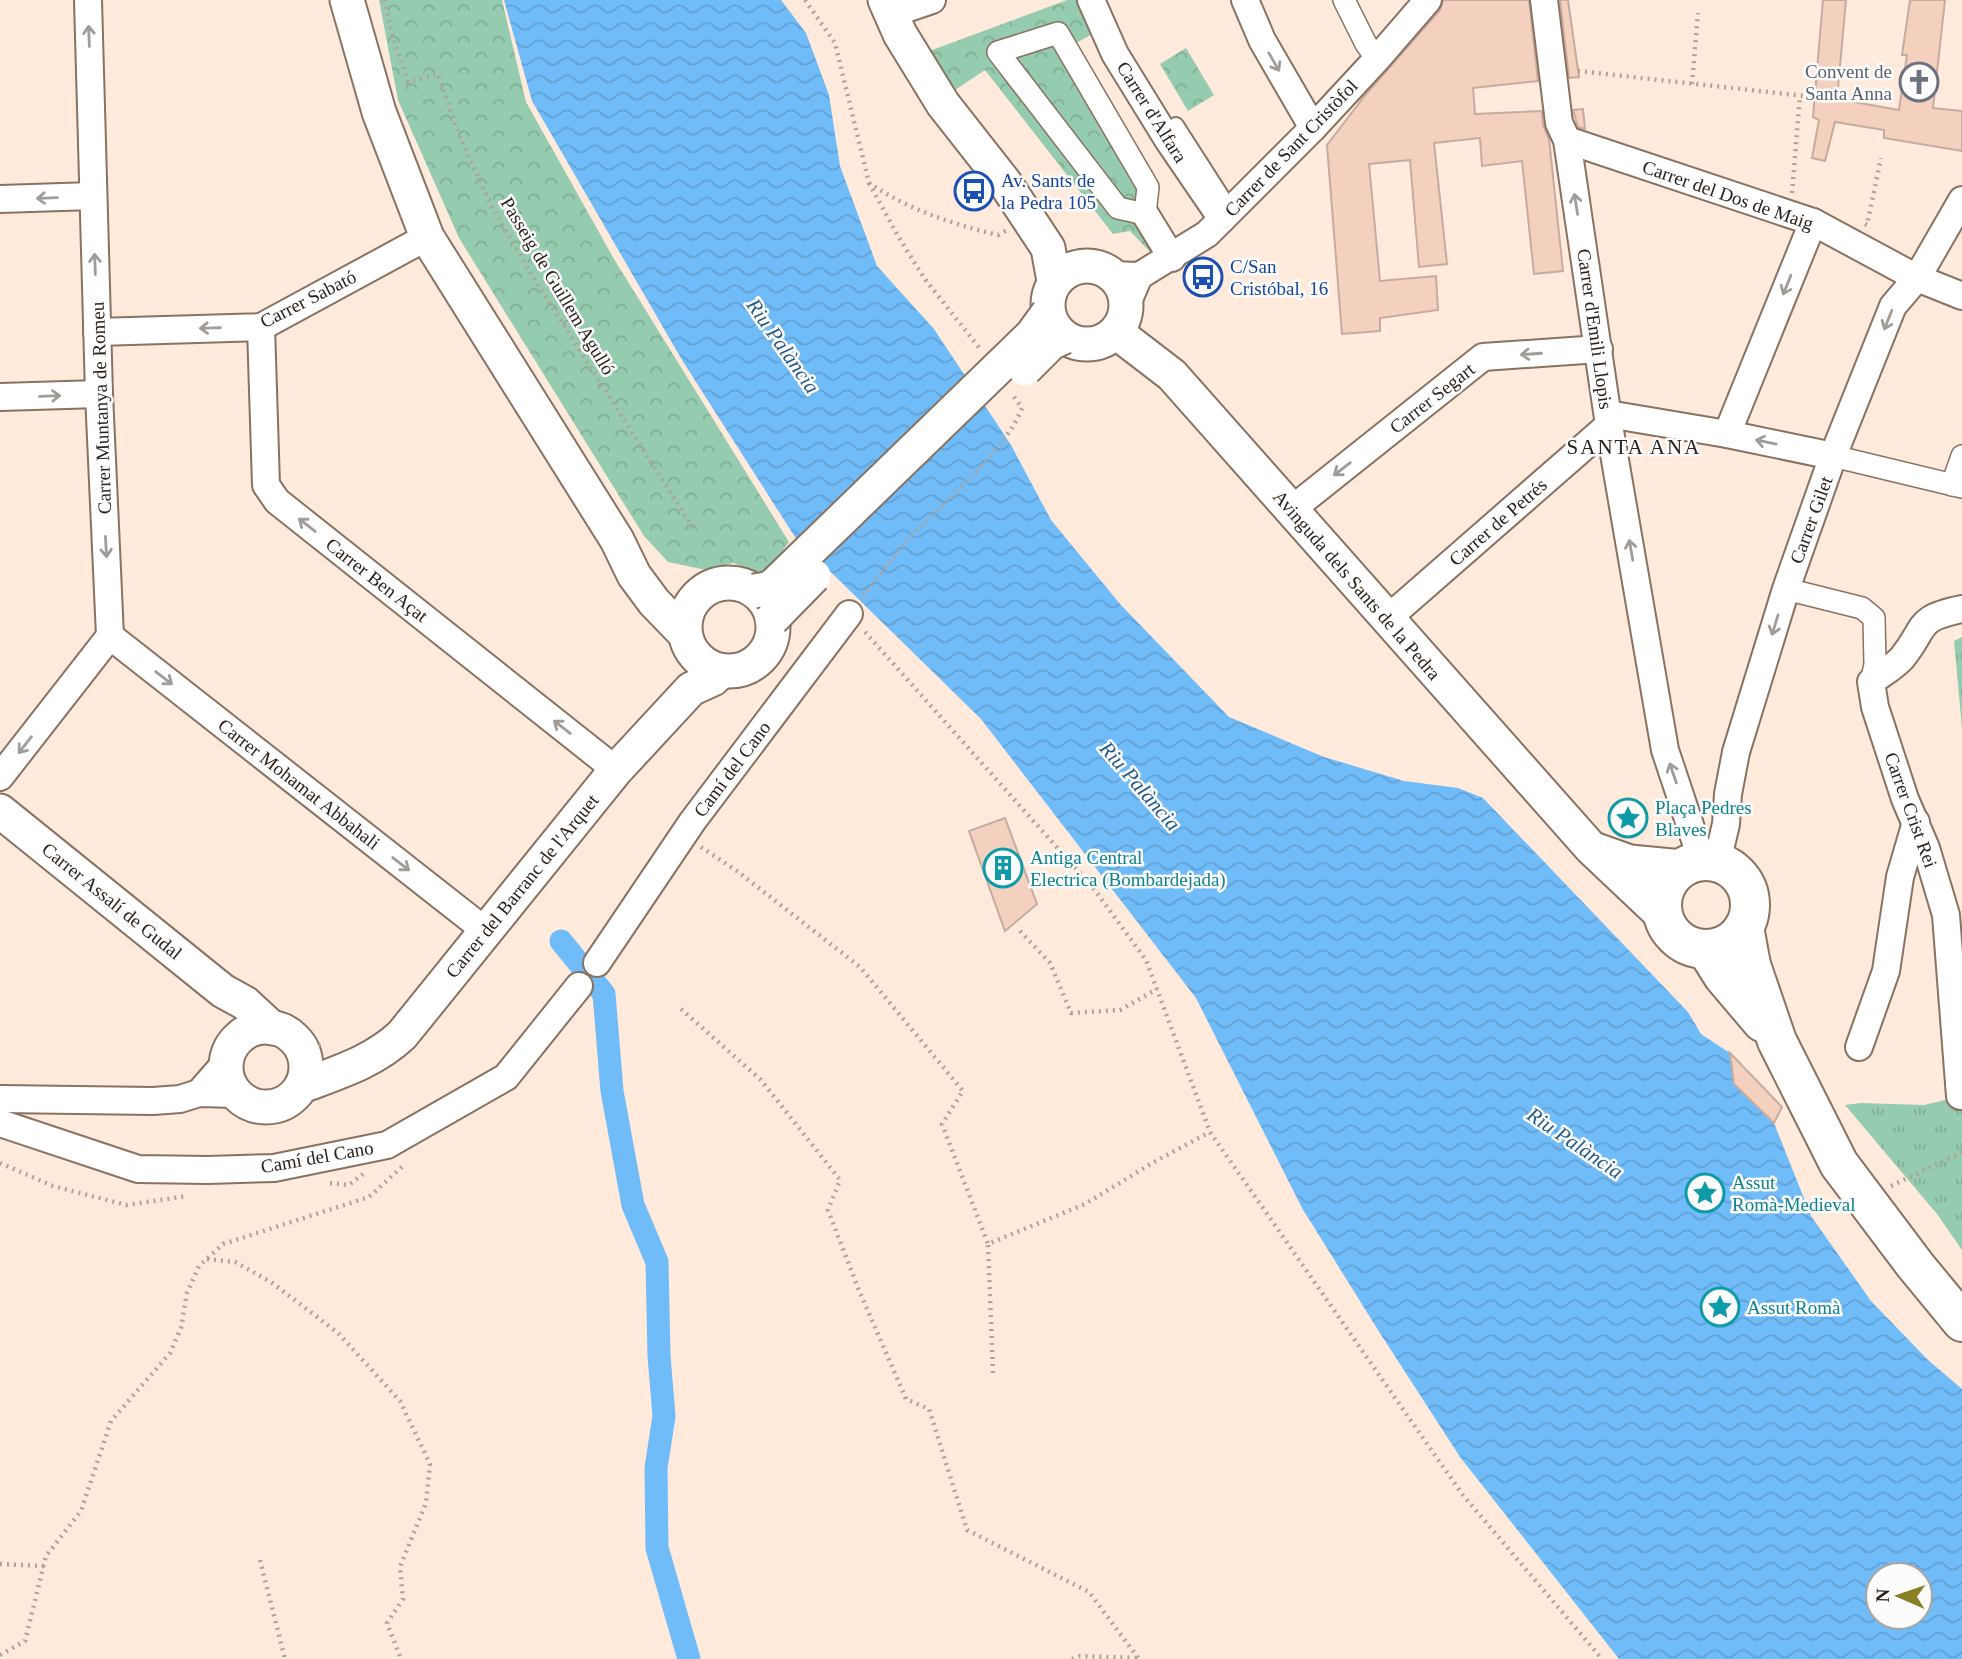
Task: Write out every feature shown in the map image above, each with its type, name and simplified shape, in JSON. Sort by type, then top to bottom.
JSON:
[{"type":"main road","points":[[1700,863],[1739,875],[1749,897],[1749,912],[1744,927],[1729,942],[1706,949],[1692,947],[1670,931],[1662,905],[1664,890],[1671,877],[1700,863]]},
{"type":"main road","points":[[1744,927],[1751,965],[1777,1041],[1839,1164],[1962,1322]]},
{"type":"main road","points":[[1706,949],[1723,976],[1777,1041]]},
{"type":"street","name":"Carrer Muntanya de Romeu","points":[[88,0],[99,394],[110,636]]},
{"type":"street","points":[[772,620],[788,601],[1051,343],[1055,311],[1048,248],[992,164],[943,104],[900,34],[888,7],[932,0]]},
{"type":"street","name":"Carrer d'Alfara","points":[[1091,0],[1115,54],[1168,140],[1226,214]]},
{"type":"street","points":[[1245,0],[1262,40],[1313,128]]},
{"type":"street","points":[[1343,0],[1377,59]]},
{"type":"street","name":"Carrer d'Emili Llopis","points":[[1544,0],[1559,123],[1567,140],[1609,419],[1665,750],[1700,863]]},
{"type":"street","name":"Carrer de Sant Cristòfol","points":[[1113,272],[1172,258],[1207,234],[1313,128],[1377,59],[1418,3]]},
{"type":"street","points":[[353,7],[379,112],[427,237],[617,540],[634,575],[700,654],[742,670],[760,659],[771,641],[772,620],[766,604],[754,591],[744,586],[720,584],[698,595],[685,620],[700,654]]},
{"type":"street","points":[[1145,214],[1118,208],[999,52],[1058,33],[1148,187],[1145,214],[1172,258]]},
{"type":"street","name":"Carrer del Dos de Maig","points":[[1567,140],[1809,210],[1917,278],[1962,296]]},
{"type":"street","points":[[0,199],[93,196]]},
{"type":"street","name":"Carrer Gilet","points":[[1700,863],[1726,824],[1728,794],[1736,752],[1786,589],[1833,456],[1893,306],[1917,278],[1962,200]]},
{"type":"street","points":[[1727,434],[1809,210]]},
{"type":"street","name":"Carrer Sabató","points":[[97,332],[261,327],[427,237]]},
{"type":"street","points":[[1048,248],[1113,272],[1124,290],[1121,321],[1104,340],[1091,344],[1077,343],[1055,311]]},
{"type":"street","points":[[754,591],[767,589],[774,584],[1032,335],[1055,311],[1075,267],[1113,272]]},
{"type":"street","name":"Avinguda dels Sants de la Pedra","points":[[1121,321],[1172,375],[1591,848],[1664,917]]},
{"type":"street","name":"Carrer Ben Açat","points":[[261,327],[265,485],[277,500],[616,770]]},
{"type":"street","name":"Carrer Segart","points":[[1291,510],[1483,358],[1599,349]]},
{"type":"street","points":[[0,397],[99,394]]},
{"type":"street","points":[[1609,419],[1727,434],[1957,486],[1962,456]]},
{"type":"street","name":"Carrer de Petrés","points":[[1387,620],[1609,419]]},
{"type":"street","points":[[617,540],[657,577],[698,595]]},
{"type":"street","name":"Carrer Crist Rei","points":[[1786,589],[1862,608],[1874,618],[1875,665],[1871,682],[1875,708],[1946,915],[1960,1097]]},
{"type":"street","points":[[1871,682],[1900,660],[1922,625],[1937,614],[1962,609]]},
{"type":"street","name":"Camí del Cano","points":[[597,963],[683,835],[849,614]]},
{"type":"street","points":[[0,777],[110,636]]},
{"type":"street","name":"Carrer Mohamat Abbahali","points":[[110,636],[487,932]]},
{"type":"street","name":"Carrer del Barranc de l'Arquet","points":[[320,1065],[367,1061],[385,1051],[402,1035],[616,770],[691,689],[713,680],[700,654]]},
{"type":"street","name":"Carrer Assalí de Gudal","points":[[0,811],[223,991],[283,1023]]},
{"type":"street","points":[[1859,1047],[1886,971],[1900,877],[1916,822]]},
{"type":"street","points":[[1591,848],[1630,862],[1700,863]]},
{"type":"street","name":"Camí del Cano","points":[[0,1123],[138,1169],[274,1168],[387,1145],[506,1077],[579,986]]},
{"type":"street","name":"Carrer Assalí de Gudal","points":[[223,991],[239,1027],[231,1051]]},
{"type":"street","points":[[199,1093],[231,1051],[246,1033],[258,1028],[283,1023],[292,1037],[320,1065],[284,1104],[258,1107],[236,1094],[226,1073],[231,1051]]},
{"type":"street","points":[[0,1099],[153,1101],[180,1099],[199,1093],[236,1094]]},
{"type":"lane","points":[[1100,0],[1125,50]]},
{"type":"lane","points":[[1176,125],[1226,214]]},
{"type":"path","name":"Passeig de Guillem Agulló","points":[[384,0],[408,82],[438,74],[459,135],[491,205],[527,270],[693,528]]},
{"type":"path","points":[[805,0],[835,43],[869,183],[914,210],[998,235],[1029,217]]},
{"type":"path","points":[[1692,84],[1698,13]]},
{"type":"path","points":[[1578,71],[1814,97]]},
{"type":"path","points":[[1800,96],[1792,193],[1809,210]]},
{"type":"path","points":[[1854,219],[1867,225],[1881,158]]},
{"type":"path","points":[[849,614],[1094,888],[1146,960],[1210,1132],[1462,1494],[1602,1659]]},
{"type":"path","points":[[683,835],[737,871],[860,967],[963,1091],[942,1124],[988,1244],[993,1373]]},
{"type":"path","points":[[1020,931],[1050,963],[1071,1013],[1120,1010],[1157,989]]},
{"type":"path","points":[[681,1009],[761,1080],[840,1180],[828,1210],[906,1399],[929,1409],[967,1530],[1089,1592],[1138,1659]]},
{"type":"path","points":[[283,1023],[320,1048],[320,1065]]},
{"type":"path","points":[[988,1244],[1085,1205],[1154,1162],[1210,1132]]},
{"type":"path","points":[[1887,1188],[1962,1152]]},
{"type":"path","points":[[0,1655],[25,1641],[46,1556],[81,1511],[111,1421],[170,1353],[181,1328],[187,1293],[199,1266],[223,1244],[369,1197],[413,1157]]},
{"type":"path","points":[[207,1259],[235,1262],[271,1282],[338,1333],[400,1401],[430,1464],[426,1503],[400,1567],[403,1599],[387,1623],[401,1659]]},
{"type":"path","points":[[260,1560],[285,1659]]},
{"type":"path","points":[[0,1564],[44,1566]]},
{"type":"path","points":[[1072,1659],[1080,1656],[1138,1659]]},
{"type":"green space","points":[[379,0],[502,0],[526,102],[614,259],[789,542],[765,575],[733,563],[706,570],[668,562],[644,536],[459,238],[398,100]]},
{"type":"green space","points":[[1067,0],[1081,0],[1096,32],[1067,48],[1171,232],[1150,252],[1130,231],[1113,234],[985,70],[949,94],[924,53]]},
{"type":"green space","points":[[1186,48],[1214,95],[1188,111],[1160,64]]},
{"type":"green space","points":[[1962,637],[1962,728],[1954,641]]},
{"type":"green space","points":[[1962,1096],[1962,1250],[1937,1214],[1845,1105],[1924,1105]]},
{"type":"water","name":"Riu Palància","points":[[504,0],[781,0],[806,33],[829,95],[840,166],[877,266],[934,329],[1011,445],[1051,520],[1120,604],[1229,717],[1324,757],[1404,781],[1458,788],[1483,798],[1688,1012],[1701,1034],[1730,1053],[1734,1084],[1774,1123],[1811,1216],[1871,1301],[1928,1360],[1962,1389],[1962,1659],[1619,1659],[1460,1457],[1378,1330],[1302,1208],[1196,998],[981,719],[795,537],[682,360],[532,101]]},
{"type":"building","points":[[1443,0],[1529,0],[1538,81],[1473,88],[1475,114],[1542,111],[1543,125],[1549,139],[1563,271],[1534,274],[1522,161],[1482,166],[1480,138],[1434,143],[1447,264],[1419,267],[1410,160],[1369,164],[1380,281],[1436,276],[1438,310],[1380,318],[1380,331],[1342,334],[1327,145],[1367,93],[1440,10]]},
{"type":"building","points":[[1560,0],[1568,0],[1579,77],[1569,78]]},
{"type":"building","name":"Convent de Santa Anna","points":[[1823,0],[1846,0],[1837,99],[1899,110],[1907,55],[1902,55],[1910,0],[1945,0],[1933,108],[1962,111],[1962,151],[1884,138],[1884,130],[1835,122],[1825,161],[1812,158],[1819,120],[1813,117]]},
{"type":"building","points":[[1583,109],[1585,129],[1578,127],[1573,110]]},
{"type":"building","name":"Antiga Central Electrica (Bombardejada)","points":[[1005,818],[1037,904],[1005,931],[969,831]]},
{"type":"building","points":[[1730,1053],[1782,1107],[1774,1123],[1734,1084]]},
{"type":"waterway","points":[[561,941],[604,994],[612,1091],[633,1205],[657,1262],[659,1356],[664,1416],[656,1468],[657,1548],[689,1659]]},
{"type":"place","name":"Convent de Santa Anna","points":[[1919,82]]},
{"type":"place","name":"Av. Sants de la Pedra 105","points":[[974,191]]},
{"type":"place","name":"C/San Cristóbal, 16","points":[[1203,277]]},
{"type":"place","name":"Plaça Pedres Blaves","points":[[1628,818]]},
{"type":"place","name":"Antiga Central Electrica (Bombardejada)","points":[[1003,868]]},
{"type":"place","name":"Assut Romà-Medieval","points":[[1705,1193]]},
{"type":"place","name":"Assut Romà","points":[[1720,1307]]},
{"type":"district","name":"SANTA ANA","points":[[1634,447]]}]
